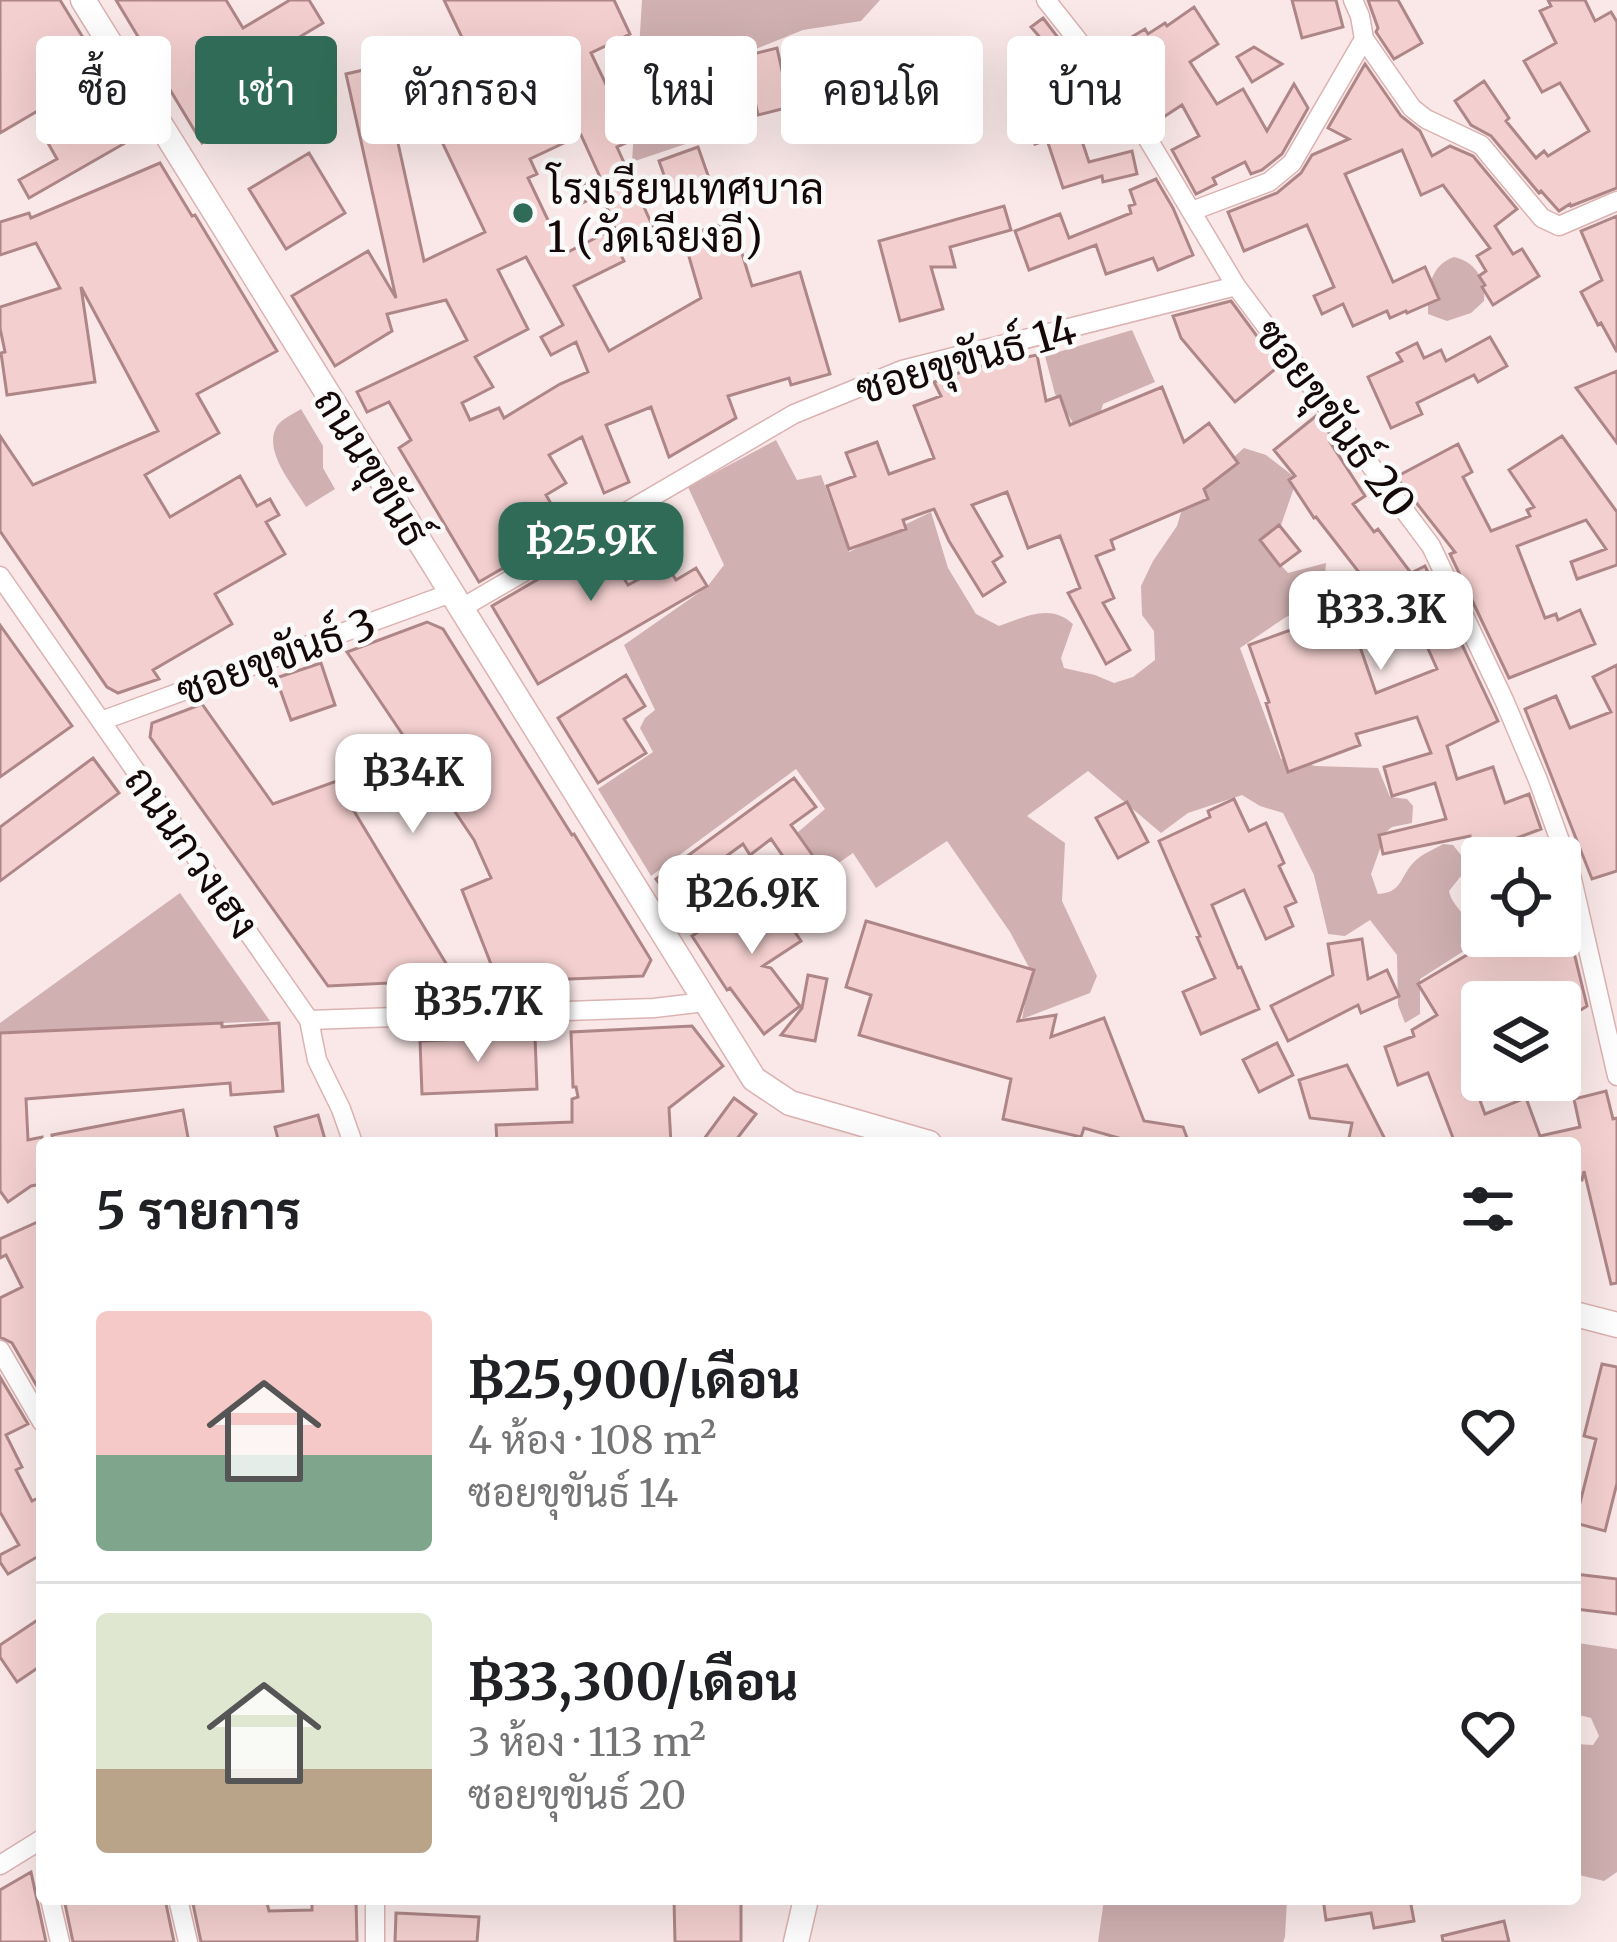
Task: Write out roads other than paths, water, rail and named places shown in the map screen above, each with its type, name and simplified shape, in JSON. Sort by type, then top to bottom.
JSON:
[{"type":"main road","name":"ถนนขุขันธ์","points":[[82,0],[754,1079],[790,1103],[908,1137]]},
{"type":"main road","points":[[1581,1316],[1617,1325]]},
{"type":"main road","points":[[796,1942],[805,1905]]},
{"type":"street","name":"ซอยขุขันธ์ 20","points":[[1046,0],[1122,96],[1236,286],[1431,546],[1504,700],[1569,866],[1617,1076]]},
{"type":"street","points":[[1353,0],[1364,39],[1412,108],[1480,145],[1542,218],[1559,226],[1617,201]]},
{"type":"street","points":[[1192,211],[1269,182],[1292,163],[1364,39]]},
{"type":"street","name":"ซอยขุขันธ์ 14","points":[[456,601],[794,414],[837,396],[902,370],[1236,286]]},
{"type":"street","name":"ถนนกวงเฮง","points":[[0,576],[309,1020],[317,1060],[351,1137]]},
{"type":"street","name":"ซอยขุขันธ์ 3","points":[[100,722],[456,601]]},
{"type":"street","points":[[309,1020],[654,1008],[705,1002]]},
{"type":"street","points":[[0,1350],[36,1412]]},
{"type":"street","points":[[0,1865],[36,1849]]},
{"type":"street","points":[[51,1905],[60,1942]]},
{"type":"street","points":[[179,1905],[188,1942]]},
{"type":"street","points":[[375,1905],[375,1942]]},
{"type":"place","name":"โรงเรียนเทศบาล 1 (วัดเจียงอี)","points":[[523,213]]}]
